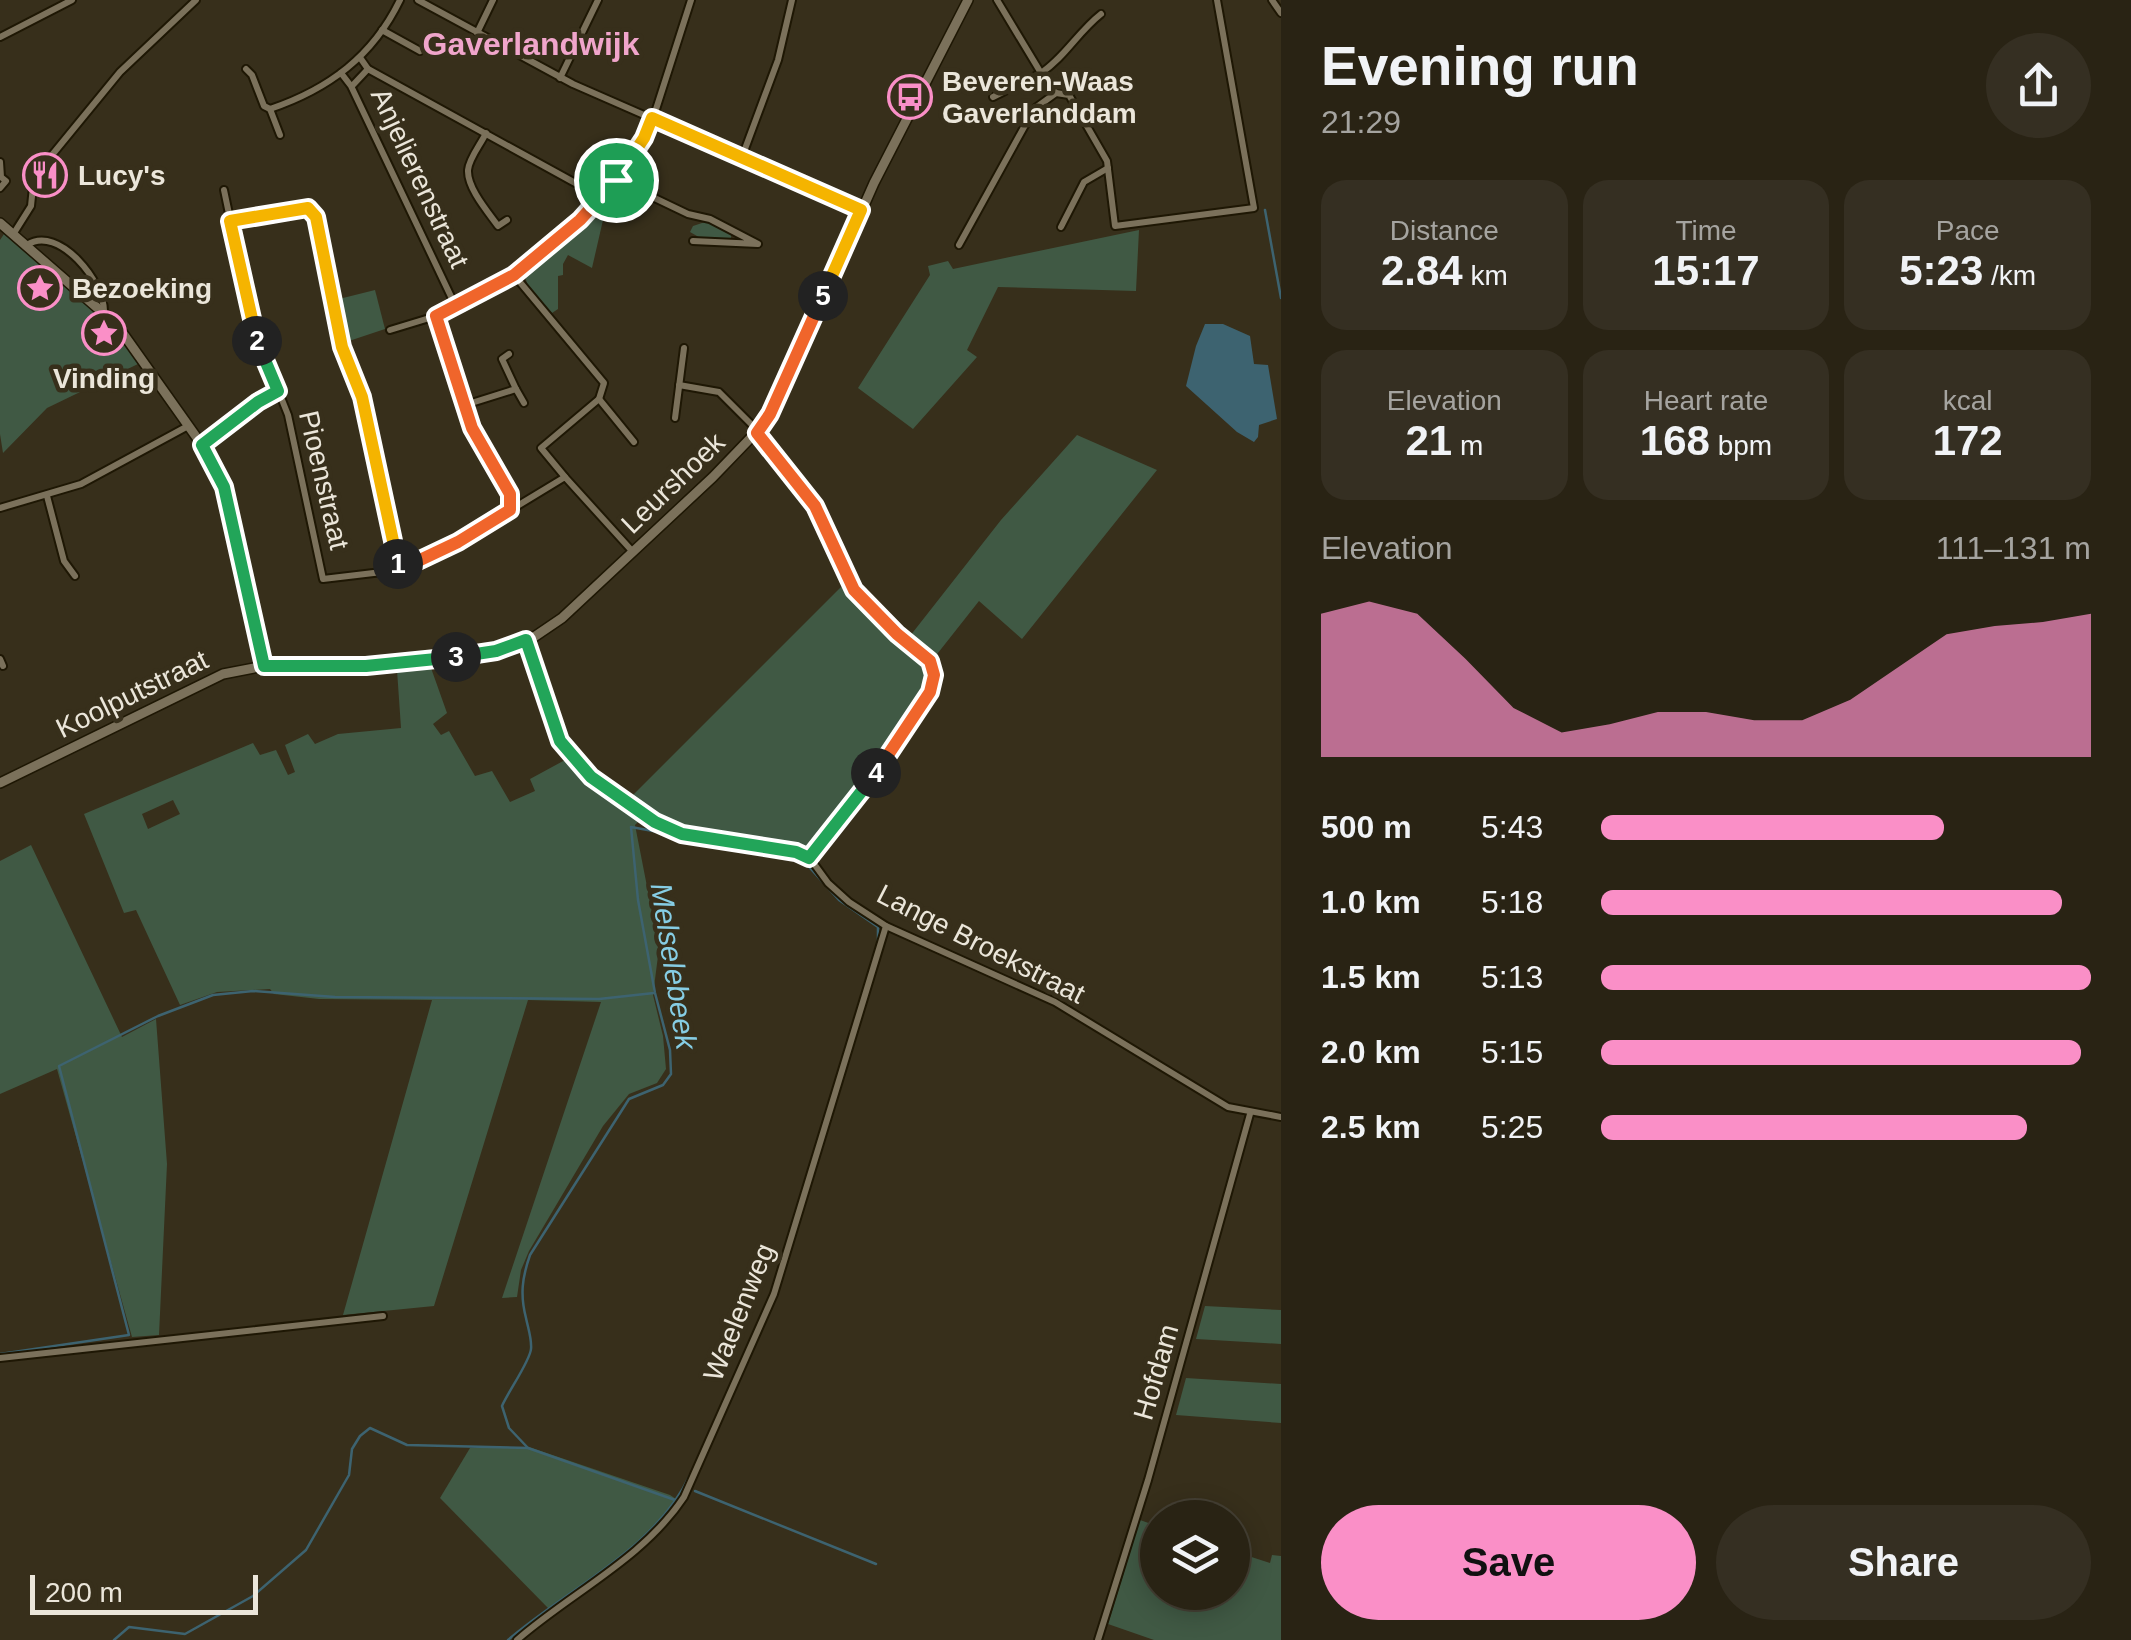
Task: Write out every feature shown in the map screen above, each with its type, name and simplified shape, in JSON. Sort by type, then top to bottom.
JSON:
[{"type":"street","points":[[0,36],[72,0]]},
{"type":"street","points":[[14,233],[31,206],[34,177],[120,72],[196,0]]},
{"type":"street","points":[[246,69],[264,106],[270,108],[310,94],[361,59],[400,0]]},
{"type":"street","points":[[418,0],[560,78],[861,210]]},
{"type":"street","points":[[477,33],[494,0]]},
{"type":"street","points":[[560,78],[598,0]]},
{"type":"street","points":[[390,330],[436,316],[514,275],[599,200],[644,138],[691,0]]},
{"type":"street","points":[[742,157],[778,60],[792,0]]},
{"type":"street","name":"Leurshoek","points":[[526,640],[562,618],[757,433],[798,355],[861,210],[968,0]]},
{"type":"street","points":[[997,0],[1056,94]]},
{"type":"street","points":[[959,245],[1034,109],[1056,94],[1070,95],[1108,168],[1116,226],[1254,208],[1217,0]]},
{"type":"street","points":[[1272,0],[1281,13]]},
{"type":"street","points":[[993,97],[1060,59],[1080,31],[1101,14]]},
{"type":"street","points":[[382,30],[420,51]]},
{"type":"street","points":[[361,59],[368,69],[588,190],[599,200]]},
{"type":"street","points":[[351,86],[368,69]]},
{"type":"street","name":"Anjelierenstraat","points":[[341,73],[351,86],[455,305]]},
{"type":"street","points":[[270,108],[280,134]]},
{"type":"street","points":[[486,134],[468,170],[480,200],[500,229],[507,220]]},
{"type":"street","points":[[0,162],[6,185],[0,188]]},
{"type":"street","points":[[1062,227],[1084,182],[1108,168]]},
{"type":"street","points":[[616,180],[688,214],[722,224],[758,244],[692,241]]},
{"type":"street","name":"Pioenstraat","points":[[224,190],[252,324],[288,415],[323,579],[399,570]]},
{"type":"street","points":[[230,221],[302,208],[313,212],[342,347],[362,397],[399,570],[458,542],[565,477]]},
{"type":"street","points":[[1,227],[14,233],[104,312],[132,342],[202,445],[224,487],[264,666]]},
{"type":"street","points":[[27,245],[35,240],[49,242],[70,253],[98,290],[104,312]]},
{"type":"street","points":[[514,275],[601,378],[604,389],[600,398],[540,448],[634,552]]},
{"type":"street","points":[[436,316],[464,405],[484,452],[510,494],[510,510]]},
{"type":"street","points":[[675,418],[684,348]]},
{"type":"street","points":[[509,354],[502,359],[524,403]]},
{"type":"street","points":[[526,640],[560,741],[591,777],[655,822],[682,834],[796,852],[809,858],[870,783],[930,692],[934,675],[930,661],[854,590],[815,506],[757,433],[719,392],[679,385]]},
{"type":"street","points":[[464,405],[516,389]]},
{"type":"street","name":"Pioenstraat","points":[[202,445],[278,391]]},
{"type":"street","points":[[600,398],[634,442]]},
{"type":"street","points":[[0,508],[81,484],[189,425]]},
{"type":"street","points":[[47,496],[64,561],[74,576]]},
{"type":"street","name":"Koolputstraat","points":[[0,783],[223,674],[264,666],[418,662],[496,651],[526,640]]},
{"type":"street","name":"Lange Broekstraat","points":[[809,858],[849,902],[886,926],[1055,1002],[1228,1107],[1281,1117]]},
{"type":"street","name":"Waelenweg","points":[[517,1640],[637,1550],[672,1516],[684,1497],[774,1294],[886,926]]},
{"type":"street","name":"Hofdam","points":[[1098,1640],[1148,1480],[1250,1114]]},
{"type":"street","points":[[0,1358],[383,1316]]},
{"type":"green space","points":[[592,217],[603,220],[592,268],[568,255],[563,275],[558,276],[558,309],[552,313],[528,287],[525,276]]},
{"type":"green space","points":[[708,221],[731,232],[731,240],[704,240],[690,232],[693,226]]},
{"type":"green space","points":[[1139,230],[1136,291],[998,287],[967,350],[977,357],[913,429],[858,388],[930,275],[928,266],[948,261],[953,269]]},
{"type":"green space","points":[[4,234],[108,323],[138,364],[47,408],[3,453],[0,240]]},
{"type":"green space","points":[[375,290],[385,329],[349,341],[339,299]]},
{"type":"green space","points":[[1077,435],[1157,470],[1022,639],[979,601],[934,658],[910,636],[1001,520]]},
{"type":"green space","points":[[845,583],[873,618],[924,662],[930,675],[894,739],[812,843],[804,848],[683,829],[657,818],[631,797]]},
{"type":"green space","points":[[431,668],[447,713],[433,724],[441,735],[449,731],[475,776],[492,771],[510,802],[535,791],[530,779],[565,760],[639,821],[635,825],[659,948],[653,995],[666,1069],[657,1083],[629,1094],[603,1126],[529,1251],[517,1297],[502,1298],[601,1002],[528,1000],[434,1306],[343,1315],[432,1000],[319,999],[274,994],[270,989],[217,992],[180,1005],[136,910],[124,913],[84,814],[253,743],[260,755],[276,750],[288,775],[295,772],[285,745],[308,734],[315,744],[338,734],[401,728],[397,670]],"holes":[[[173,800],[180,814],[148,829],[142,814]]]},
{"type":"green space","points":[[31,845],[122,1037],[156,1019],[167,1164],[159,1335],[132,1337],[57,1069],[0,1094],[0,861]]},
{"type":"green space","points":[[1205,1306],[1281,1310],[1281,1344],[1196,1339]]},
{"type":"green space","points":[[1186,1378],[1281,1384],[1281,1423],[1176,1415]]},
{"type":"green space","points":[[529,1447],[679,1501],[642,1541],[549,1609],[440,1498],[470,1448]]},
{"type":"green space","points":[[1140,1520],[1140,1610],[1250,1610],[1250,1557],[1270,1563],[1272,1555],[1281,1556],[1281,1640],[1154,1640],[1108,1624]]},
{"type":"water","points":[[1205,324],[1223,324],[1250,336],[1254,364],[1268,365],[1277,419],[1259,425],[1254,442],[1237,432],[1186,386]]},
{"type":"waterway","points":[[1265,210],[1281,298]]},
{"type":"waterway","name":"Melselebeek","points":[[528,1448],[509,1428],[502,1406],[531,1349],[523,1294],[530,1255],[629,1099],[663,1085],[671,1074],[670,1050],[638,900],[631,827],[801,858],[839,900],[878,927],[878,941]]},
{"type":"waterway","points":[[0,1354],[129,1335],[59,1066],[158,1016],[213,995],[253,991],[335,997],[599,999],[654,993]]},
{"type":"waterway","name":"Melselebeek","points":[[114,1640],[129,1627],[185,1634],[253,1596],[306,1550],[349,1475],[352,1449],[370,1428],[407,1445],[528,1448],[675,1500]]},
{"type":"waterway","name":"Melselebeek","points":[[508,1640],[633,1546],[675,1501],[690,1475]]},
{"type":"waterway","points":[[695,1491],[876,1564]]},
{"type":"place","name":"Beveren-Waas Gaverlanddam","points":[[910,97]]},
{"type":"place","name":"Lucy's","points":[[45,175]]},
{"type":"place","name":"Bezoeking","points":[[40,288]]},
{"type":"place","name":"Vinding","points":[[104,333]]},
{"type":"district","name":"Gaverlandwijk","points":[[531,44]]},
{"type":"route","points":[[652,118],[861,210],[798,355],[757,433],[815,506],[854,590],[871,610],[930,661],[934,675],[930,692],[870,783],[809,858],[796,852],[668,829],[591,777],[560,741],[526,640],[496,651],[418,662],[264,666],[224,487],[202,445],[278,391],[256,339],[230,221],[302,208],[308,208],[316,217],[342,347],[362,397],[399,570],[458,542],[510,510],[510,494],[472,428],[436,316],[514,275],[580,220],[616,180],[650,128],[652,118]]}]
